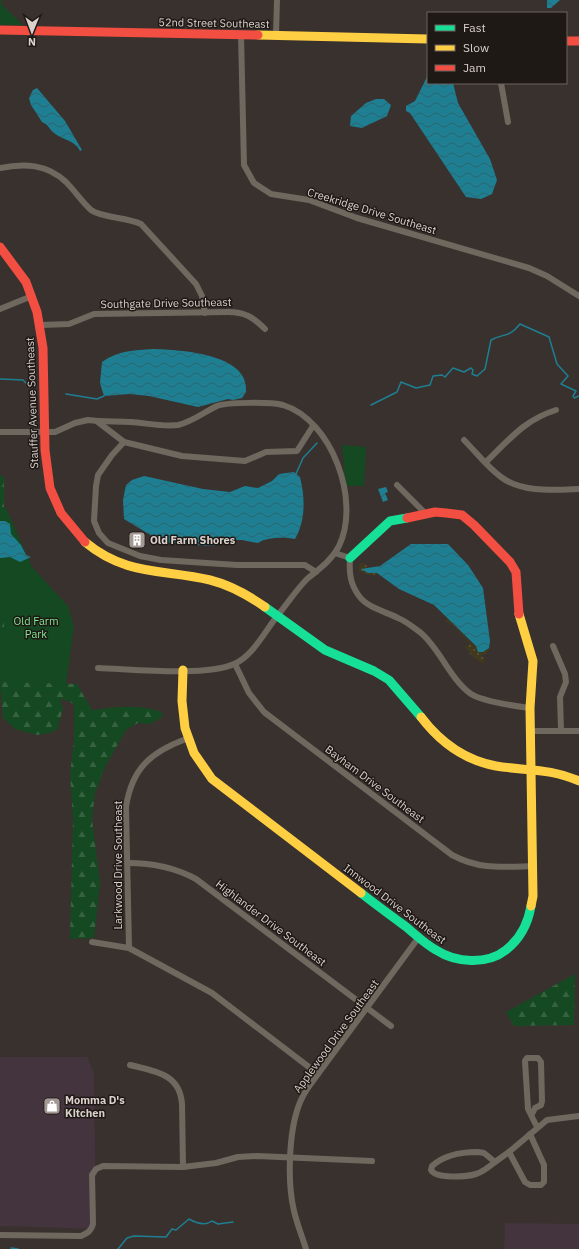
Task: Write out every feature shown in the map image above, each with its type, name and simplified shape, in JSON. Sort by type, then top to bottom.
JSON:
[{"type":"street","points":[[276,36],[277,0]]},
{"type":"street","name":"52nd Street Southeast","points":[[0,30],[427,38]]},
{"type":"street","name":"Creekridge Drive Southeast","points":[[242,35],[244,165],[249,177],[262,190],[279,196],[309,200],[357,218],[529,268],[547,276],[579,296]]},
{"type":"street","points":[[567,41],[579,41]]},
{"type":"street","points":[[501,84],[508,122]]},
{"type":"street","points":[[0,168],[26,164],[43,168],[61,178],[92,210],[99,213],[133,220],[141,224],[196,284],[202,296],[205,313]]},
{"type":"street","name":"Stauffer Avenue Southeast","points":[[0,247],[23,278],[32,296],[40,325],[46,471],[52,496],[60,513],[87,545],[119,565],[142,570],[212,580],[247,595],[325,649],[364,665],[386,678],[400,691],[435,734],[456,751],[476,761],[493,766],[558,772],[579,781]]},
{"type":"street","points":[[0,309],[32,296]]},
{"type":"street","name":"Southgate Drive Southeast","points":[[40,325],[69,324],[94,314],[228,312],[247,314],[256,319],[265,329]]},
{"type":"street","points":[[0,432],[44,432],[63,430],[75,423],[88,420],[98,422],[176,425],[227,403],[281,404],[298,412],[313,426],[332,453],[340,471],[347,506],[346,527],[335,553],[296,591],[256,645],[235,664],[213,670],[98,668]]},
{"type":"street","points":[[486,462],[530,420],[556,410]]},
{"type":"street","points":[[98,422],[124,442],[182,456],[245,461],[266,452],[297,451],[313,426]]},
{"type":"street","points":[[464,440],[502,478],[521,487],[579,489]]},
{"type":"street","points":[[124,442],[112,455],[98,475],[96,486],[94,521],[99,533],[108,543],[140,556],[161,560],[236,565],[305,565],[316,572]]},
{"type":"street","points":[[397,485],[426,514]]},
{"type":"street","name":"Innwood Drive Southeast","points":[[183,670],[182,708],[186,738],[200,765],[212,779],[437,951],[459,960],[477,961],[501,954],[516,943],[527,927],[532,908],[533,866],[530,708],[533,661],[519,618],[516,572],[499,551],[474,525],[462,515],[435,512],[390,521],[350,558]]},
{"type":"street","points":[[335,553],[350,558],[349,573],[352,586],[360,597],[371,607],[400,619],[422,634],[452,673],[472,695],[511,706],[530,708]]},
{"type":"street","points":[[553,646],[565,674],[566,682],[560,697],[561,730]]},
{"type":"street","name":"Bayham Drive Southeast","points":[[235,664],[249,693],[264,712],[452,855],[470,864],[484,867],[533,866]]},
{"type":"street","points":[[530,731],[579,731]]},
{"type":"street","name":"Larkwood Drive Southeast","points":[[129,948],[126,807],[130,787],[143,764],[151,756],[166,746],[186,738]]},
{"type":"street","name":"Highlander Drive Southeast","points":[[128,863],[162,865],[181,871],[196,879],[391,1026]]},
{"type":"street","name":"Applewood Drive Southeast","points":[[306,1249],[294,1210],[290,1158],[294,1121],[298,1107],[303,1096],[318,1074],[419,938]]},
{"type":"street","points":[[92,942],[129,948],[212,994],[318,1074]]},
{"type":"street","points":[[532,1114],[535,1108],[541,1105],[542,1101],[541,1062],[538,1058],[532,1057],[525,1061],[525,1070],[528,1109],[532,1114],[537,1127]]},
{"type":"street","points":[[130,1065],[162,1074],[178,1085],[182,1104],[183,1167]]},
{"type":"street","points":[[495,1162],[484,1153],[470,1152],[442,1159],[432,1166],[431,1170],[436,1175],[460,1176],[476,1174],[495,1162],[509,1152],[547,1120],[579,1116]]},
{"type":"street","points":[[509,1152],[525,1182],[530,1185],[541,1186],[544,1182],[544,1165],[530,1134]]},
{"type":"street","points":[[0,1234],[81,1236],[91,1230],[93,1224],[92,1175],[96,1169],[103,1166],[183,1167],[216,1163],[238,1157],[372,1161]]},
{"type":"shaded area","points":[[0,1057],[87,1057],[94,1073],[96,1229],[0,1226]]},
{"type":"shaded area","points":[[505,1223],[579,1224],[579,1249],[504,1249]]},
{"type":"green space","points":[[0,0],[2,0],[1,4],[23,25],[0,25]]},
{"type":"green space","points":[[342,445],[366,447],[364,486],[346,486]]},
{"type":"green space","points":[[0,476],[4,476],[4,512],[0,513]]},
{"type":"green space","name":"Old Farm Park","points":[[0,503],[6,508],[32,567],[68,606],[74,626],[66,684],[0,690]]},
{"type":"green space","points":[[0,606],[3,615],[4,627],[2,644],[0,648]]},
{"type":"green space","points":[[0,682],[77,684],[92,710],[118,707],[136,707],[153,709],[162,712],[162,717],[150,724],[138,723],[126,730],[105,767],[95,793],[92,819],[100,883],[94,938],[70,939],[73,819],[70,775],[74,739],[74,705],[69,701],[60,699],[63,709],[57,730],[37,735],[15,729],[3,718]]},
{"type":"green space","points":[[575,974],[574,1025],[514,1026],[506,1012]]},
{"type":"sand","points":[[361,563],[367,565],[367,568],[362,568],[379,575],[370,575],[359,571],[359,566]]},
{"type":"sand","points":[[447,618],[473,645],[489,648],[487,653],[481,655],[485,659],[483,664],[470,654],[465,646],[470,644],[456,628],[446,621]]},
{"type":"water","points":[[547,0],[560,0],[551,8],[547,8]]},
{"type":"water","points":[[427,77],[427,84],[453,84],[458,103],[490,159],[497,180],[492,194],[481,199],[466,197],[410,113],[406,111],[406,106],[415,101]]},
{"type":"water","points":[[37,88],[65,121],[82,150],[80,151],[72,142],[57,135],[42,122],[31,105],[29,98],[33,90]]},
{"type":"water","points":[[376,99],[384,99],[391,105],[387,116],[362,128],[350,126],[351,116],[366,103]]},
{"type":"water","points":[[153,349],[195,353],[211,356],[225,362],[237,369],[244,379],[246,392],[242,398],[233,400],[228,399],[198,407],[149,396],[129,394],[104,396],[100,383],[102,362],[120,353]]},
{"type":"water","points":[[294,472],[300,477],[304,500],[303,516],[299,532],[295,539],[276,538],[258,543],[242,540],[224,540],[217,545],[209,546],[162,542],[124,519],[123,500],[126,485],[132,480],[144,476],[203,489],[230,492],[245,486],[258,488],[272,481],[279,474]]},
{"type":"water","points":[[386,487],[388,492],[385,493],[388,500],[383,502],[378,489]]},
{"type":"water","points":[[0,521],[5,521],[10,524],[11,534],[21,545],[26,555],[31,557],[20,562],[10,557],[0,558]]},
{"type":"water","points":[[411,544],[448,544],[468,565],[483,588],[490,641],[489,648],[483,652],[478,652],[476,646],[434,605],[399,589],[377,573],[368,573],[361,569],[380,566]]},
{"type":"waterway","points":[[371,405],[397,392],[401,382],[416,388],[430,385],[433,376],[442,375],[445,377],[453,368],[464,372],[471,368],[473,370],[472,374],[477,376],[485,369],[491,340],[513,331],[520,324],[549,337],[557,364],[568,376],[561,384],[576,391],[573,396],[574,398],[579,396]]},
{"type":"waterway","points":[[0,379],[23,380],[27,384]]},
{"type":"waterway","points":[[66,394],[97,399],[104,396]]},
{"type":"waterway","points":[[296,474],[303,458],[317,443]]},
{"type":"waterway","points":[[118,1249],[127,1238],[134,1236],[166,1237],[172,1229],[176,1230],[189,1219],[203,1224],[212,1221],[218,1224],[233,1222]]},
{"type":"waterway","points":[[11,1248],[18,1249]]},
{"type":"traffic: fast","points":[[350,558],[390,521],[407,518]]},
{"type":"traffic: fast","points":[[265,607],[325,650],[374,671],[389,680],[421,717]]},
{"type":"traffic: fast","points":[[361,893],[432,948],[453,958],[462,960],[481,960],[490,958],[506,950],[523,931],[531,906]]},
{"type":"traffic: slow","points":[[258,35],[427,39]]},
{"type":"traffic: slow","points":[[85,542],[100,553],[115,561],[145,570],[217,582],[239,591],[265,607]]},
{"type":"traffic: slow","points":[[519,614],[533,661],[530,708],[533,896],[531,906]]},
{"type":"traffic: slow","points":[[183,670],[182,701],[185,728],[194,753],[212,779],[361,893]]},
{"type":"traffic: slow","points":[[421,717],[445,742],[454,749],[473,759],[507,768],[538,770],[558,774],[579,781]]},
{"type":"traffic: jam","points":[[0,30],[258,35]]},
{"type":"traffic: jam","points":[[567,41],[579,41]]},
{"type":"traffic: jam","points":[[0,247],[26,282],[37,312],[43,348],[45,450],[50,488],[61,513],[85,542]]},
{"type":"traffic: jam","points":[[407,518],[435,512],[446,513],[462,515],[474,525],[510,562],[516,572],[519,614]]},
{"type":"place","name":"Old Farm Shores","points":[[137,540]]},
{"type":"place","name":"Momma D's Kitchen","points":[[52,1106]]}]
